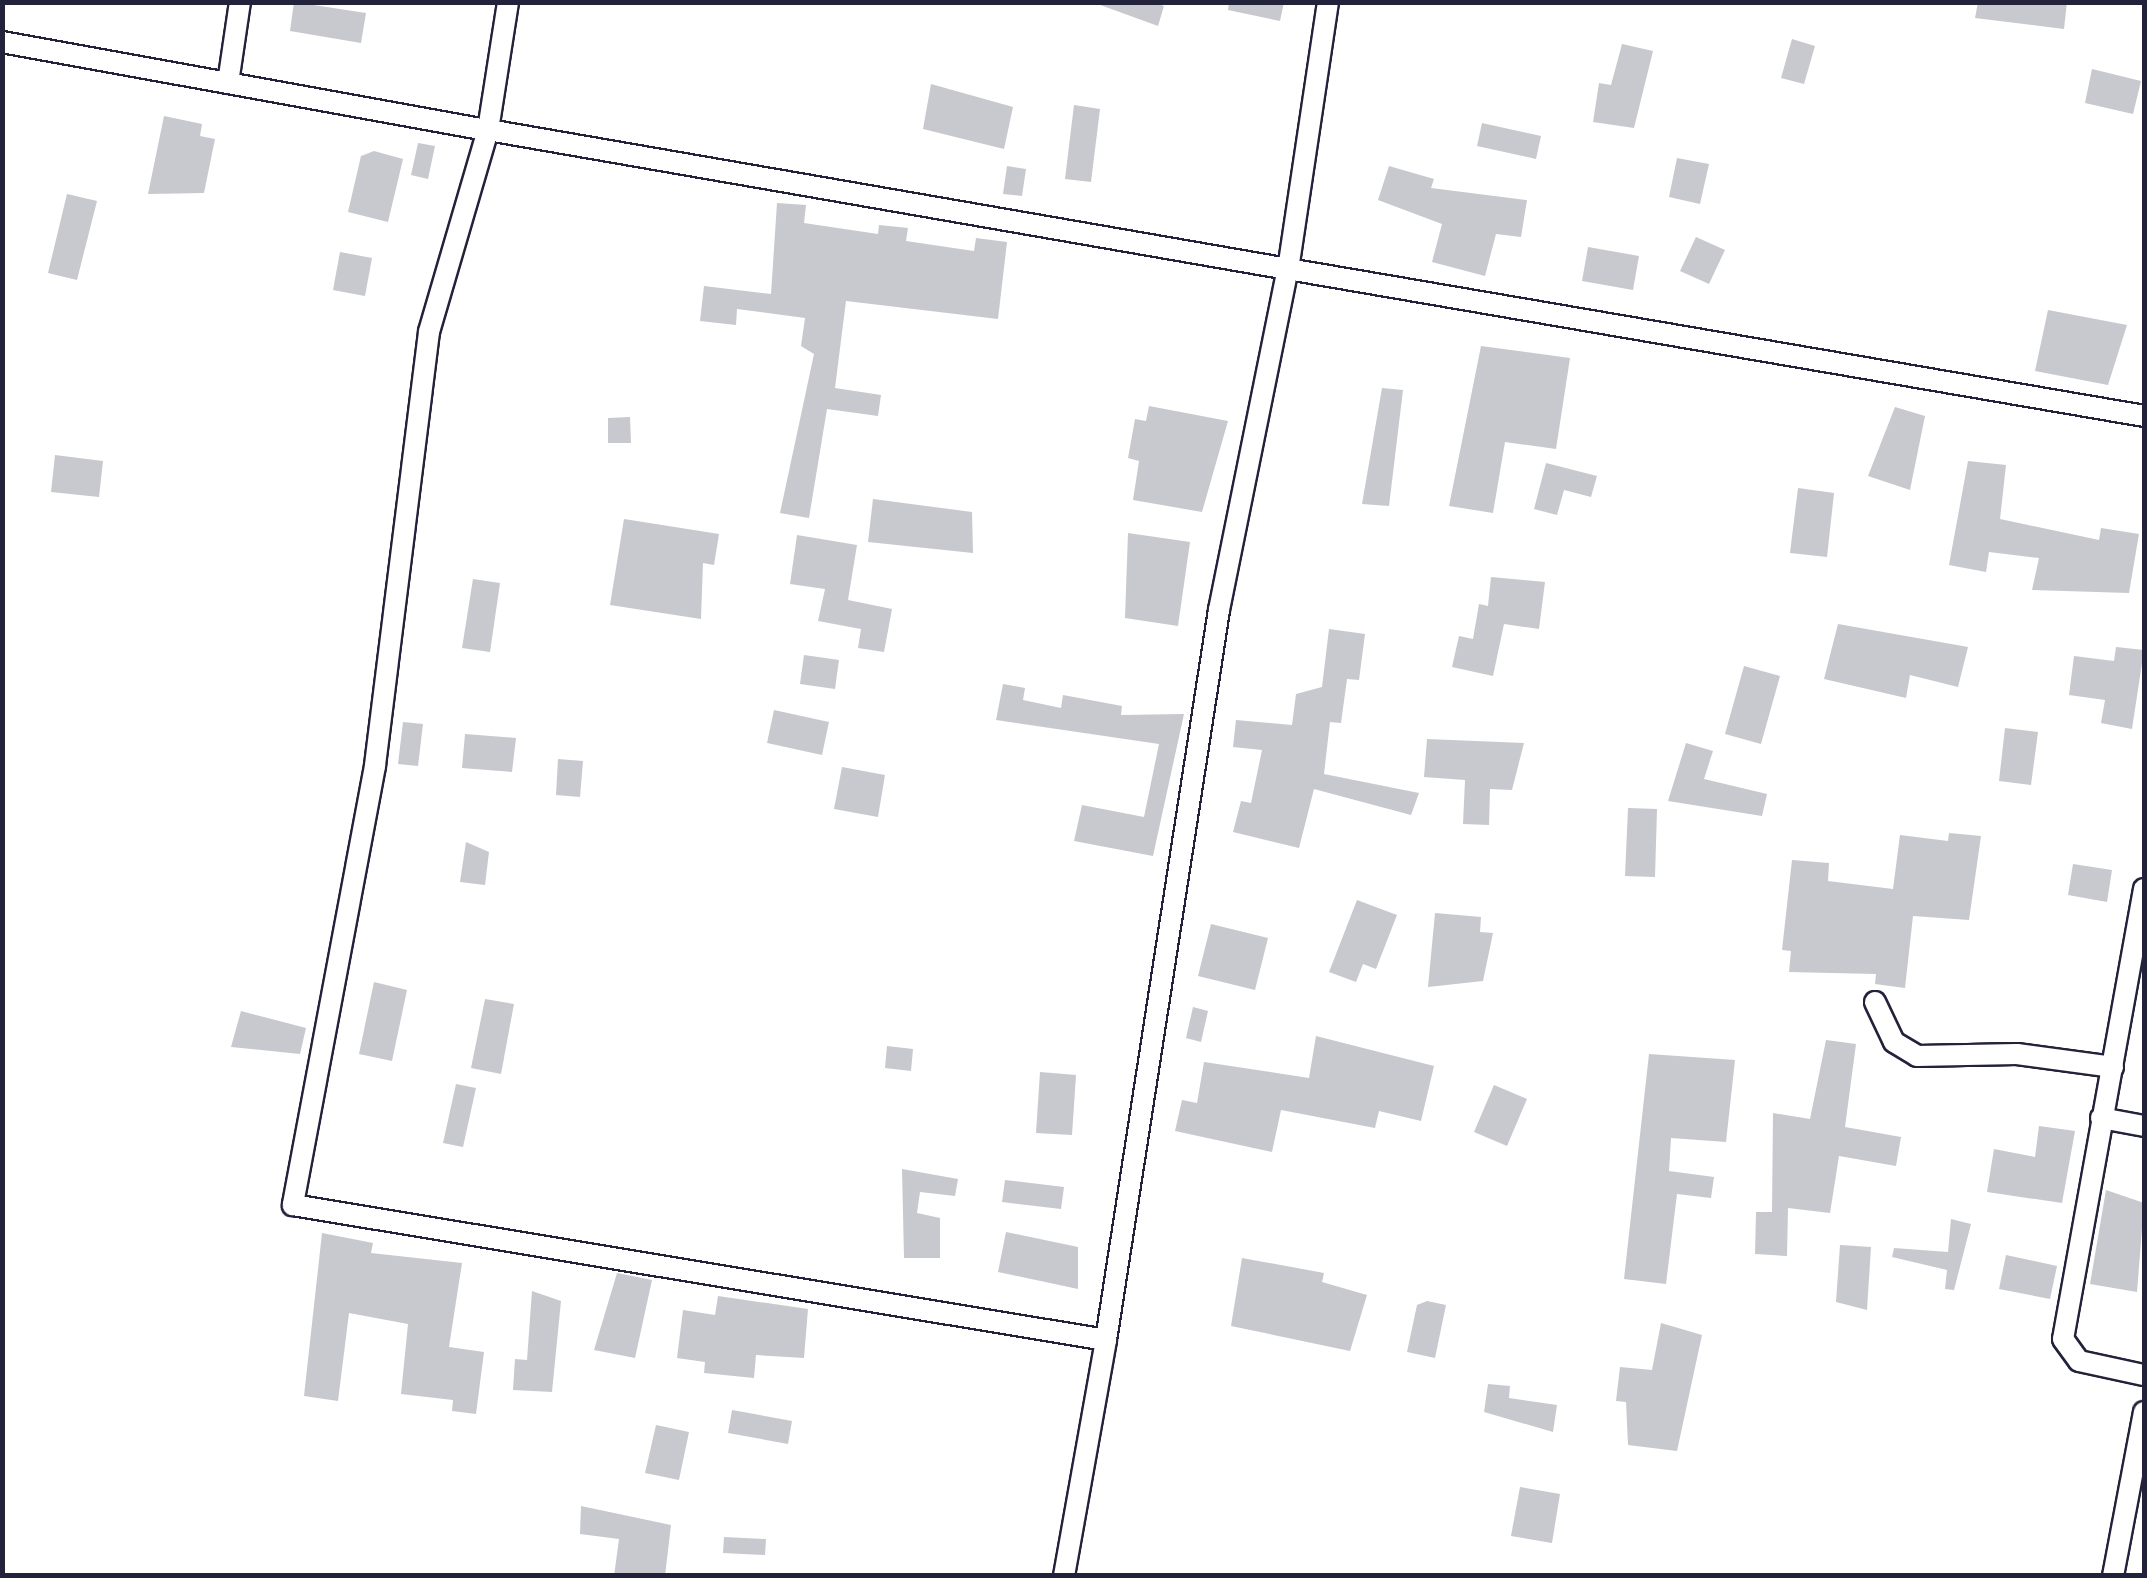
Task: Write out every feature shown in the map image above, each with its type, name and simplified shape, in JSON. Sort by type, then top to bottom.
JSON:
[{"type":"street","points":[[228,83],[240,2]]},
{"type":"street","points":[[508,2],[488,130],[430,332],[376,766],[293,1205],[1106,1340]]},
{"type":"street","points":[[1064,1576],[1106,1340],[1219,610],[1288,268],[1328,2]]},
{"type":"street","points":[[2,42],[488,130],[2144,416]]},
{"type":"street","points":[[2144,890],[2063,1339],[2079,1361],[2144,1374]]},
{"type":"street","points":[[1875,1002],[1894,1042],[1917,1056],[2017,1054],[2114,1067]]},
{"type":"street","points":[[2101,1118],[2144,1126]]},
{"type":"street","points":[[2113,1576],[2144,1412]]},
{"type":"building","points":[[294,2],[366,13],[361,43],[290,31]]},
{"type":"building","points":[[1092,2],[1152,2],[1164,6],[1158,26]]},
{"type":"building","points":[[1229,2],[1284,2],[1280,21],[1228,10]]},
{"type":"building","points":[[1978,2],[2067,2],[2064,29],[1975,18]]},
{"type":"building","points":[[1792,39],[1815,46],[1804,84],[1781,78]]},
{"type":"building","points":[[1622,44],[1653,51],[1634,128],[1593,122],[1599,83],[1611,85]]},
{"type":"building","points":[[2092,69],[2141,81],[2133,114],[2085,103]]},
{"type":"building","points":[[931,84],[1013,107],[1004,149],[923,129]]},
{"type":"building","points":[[1074,105],[1100,109],[1091,182],[1065,179]]},
{"type":"building","points":[[164,116],[202,124],[200,136],[215,139],[204,193],[148,194]]},
{"type":"building","points":[[1482,123],[1541,136],[1536,159],[1477,146]]},
{"type":"building","points":[[418,143],[435,146],[428,179],[411,175]]},
{"type":"building","points":[[374,151],[403,159],[388,222],[348,212],[361,156]]},
{"type":"building","points":[[1677,158],[1709,164],[1700,204],[1669,197]]},
{"type":"building","points":[[1007,166],[1026,169],[1022,196],[1003,194]]},
{"type":"building","points":[[1389,166],[1434,179],[1431,188],[1527,200],[1521,237],[1496,234],[1485,276],[1432,262],[1442,224],[1378,200]]},
{"type":"building","points":[[67,194],[97,201],[77,280],[48,273]]},
{"type":"building","points":[[777,203],[806,205],[804,223],[878,234],[879,225],[908,228],[906,241],[974,251],[976,238],[1007,242],[998,319],[846,301],[835,388],[881,395],[878,416],[827,409],[809,518],[780,513],[814,354],[801,346],[805,318],[737,309],[736,325],[700,321],[704,286],[771,294]]},
{"type":"building","points":[[1696,237],[1725,250],[1709,284],[1680,271]]},
{"type":"building","points":[[1588,247],[1639,256],[1633,290],[1582,281]]},
{"type":"building","points":[[340,252],[372,258],[365,296],[333,290]]},
{"type":"building","points":[[2048,310],[2127,325],[2108,385],[2035,371]]},
{"type":"building","points":[[1481,346],[1570,358],[1556,449],[1505,442],[1493,513],[1449,506]]},
{"type":"building","points":[[1382,388],[1403,390],[1389,506],[1362,504]]},
{"type":"building","points":[[1149,406],[1228,421],[1202,512],[1133,500],[1139,461],[1128,458],[1135,419],[1146,421]]},
{"type":"building","points":[[1895,407],[1925,416],[1910,490],[1868,476]]},
{"type":"building","points":[[630,417],[631,443],[608,443],[608,418]]},
{"type":"building","points":[[55,455],[103,461],[99,497],[51,492]]},
{"type":"building","points":[[1968,461],[2006,465],[2000,519],[2099,540],[2101,528],[2139,534],[2129,593],[2032,590],[2039,558],[1989,552],[1986,572],[1949,565]]},
{"type":"building","points":[[1546,463],[1597,476],[1591,497],[1564,490],[1557,515],[1534,509]]},
{"type":"building","points":[[1798,488],[1834,493],[1827,557],[1790,553]]},
{"type":"building","points":[[873,499],[972,512],[973,553],[868,542]]},
{"type":"building","points":[[624,519],[719,534],[714,565],[703,563],[701,619],[610,605]]},
{"type":"building","points":[[1128,533],[1190,542],[1178,626],[1125,618]]},
{"type":"building","points":[[797,535],[857,545],[848,600],[892,609],[884,652],[858,648],[861,629],[818,621],[825,589],[790,584]]},
{"type":"building","points":[[1491,577],[1545,582],[1539,629],[1504,624],[1493,676],[1452,667],[1459,636],[1473,639],[1479,604],[1488,606]]},
{"type":"building","points":[[473,579],[500,583],[490,652],[462,648]]},
{"type":"building","points":[[1838,624],[1968,647],[1958,687],[1910,675],[1906,698],[1824,679]]},
{"type":"building","points":[[1329,629],[1365,634],[1359,680],[1347,679],[1341,723],[1330,722],[1324,774],[1419,793],[1411,815],[1314,789],[1299,848],[1233,832],[1241,801],[1251,803],[1262,750],[1233,747],[1236,720],[1292,725],[1296,694],[1322,687]]},
{"type":"building","points":[[2116,647],[2144,650],[2132,729],[2101,723],[2105,700],[2069,695],[2074,656],[2114,661]]},
{"type":"building","points":[[804,655],[839,660],[835,689],[800,684]]},
{"type":"building","points":[[1744,666],[1780,676],[1761,744],[1725,734]]},
{"type":"building","points":[[1003,684],[1025,688],[1023,700],[1061,708],[1063,695],[1122,706],[1121,715],[1184,714],[1153,856],[1074,841],[1082,805],[1144,817],[1159,744],[996,720]]},
{"type":"building","points":[[774,710],[829,722],[822,755],[767,743]]},
{"type":"building","points":[[403,722],[423,724],[418,766],[398,764]]},
{"type":"building","points":[[2005,728],[2038,732],[2031,785],[1999,781]]},
{"type":"building","points":[[465,734],[516,738],[512,772],[462,768]]},
{"type":"building","points":[[1427,739],[1524,743],[1512,790],[1490,789],[1489,825],[1463,824],[1465,780],[1424,777]]},
{"type":"building","points":[[1686,743],[1713,751],[1704,779],[1767,794],[1762,816],[1668,801]]},
{"type":"building","points":[[558,759],[583,761],[580,797],[556,795]]},
{"type":"building","points":[[842,767],[885,775],[878,817],[834,809]]},
{"type":"building","points":[[1628,808],[1657,809],[1655,877],[1625,876]]},
{"type":"building","points":[[1949,833],[1981,836],[1969,920],[1913,916],[1905,988],[1875,984],[1876,974],[1789,972],[1791,951],[1782,950],[1792,860],[1829,863],[1828,881],[1893,889],[1900,835],[1948,841]]},
{"type":"building","points":[[466,842],[489,852],[485,885],[460,882]]},
{"type":"building","points":[[2073,864],[2112,870],[2107,902],[2068,895]]},
{"type":"building","points":[[1357,900],[1397,915],[1376,969],[1363,964],[1356,982],[1329,972]]},
{"type":"building","points":[[1435,913],[1481,917],[1480,932],[1493,933],[1483,981],[1428,987]]},
{"type":"building","points":[[1211,924],[1268,938],[1255,990],[1198,976]]},
{"type":"building","points":[[374,982],[407,990],[392,1061],[359,1054]]},
{"type":"building","points":[[485,999],[514,1004],[501,1074],[471,1068]]},
{"type":"building","points":[[1193,1007],[1208,1011],[1201,1042],[1186,1038]]},
{"type":"building","points":[[241,1011],[306,1028],[300,1054],[231,1047]]},
{"type":"building","points":[[1316,1036],[1434,1066],[1421,1121],[1379,1111],[1375,1128],[1281,1110],[1272,1152],[1175,1131],[1182,1100],[1197,1103],[1204,1062],[1309,1078]]},
{"type":"building","points":[[1826,1040],[1856,1044],[1845,1127],[1901,1137],[1896,1166],[1839,1156],[1830,1213],[1788,1208],[1787,1256],[1755,1254],[1756,1212],[1772,1212],[1773,1113],[1810,1119]]},
{"type":"building","points":[[887,1046],[913,1049],[911,1071],[885,1068]]},
{"type":"building","points":[[1649,1054],[1735,1060],[1726,1142],[1671,1138],[1669,1171],[1714,1177],[1711,1198],[1677,1194],[1666,1284],[1624,1279]]},
{"type":"building","points":[[1040,1072],[1076,1075],[1072,1135],[1036,1133]]},
{"type":"building","points":[[456,1084],[476,1088],[463,1147],[443,1143]]},
{"type":"building","points":[[1494,1085],[1527,1099],[1507,1146],[1474,1132]]},
{"type":"building","points":[[2039,1126],[2075,1131],[2062,1203],[1987,1192],[1994,1149],[2035,1157]]},
{"type":"building","points":[[902,1169],[958,1179],[955,1196],[920,1192],[917,1213],[940,1218],[940,1258],[904,1258]]},
{"type":"building","points":[[1005,1180],[1064,1187],[1061,1209],[1002,1202]]},
{"type":"building","points":[[2106,1190],[2144,1203],[2137,1292],[2090,1284]]},
{"type":"building","points":[[1951,1219],[1971,1224],[1954,1290],[1945,1289],[1947,1270],[1892,1257],[1894,1248],[1948,1252]]},
{"type":"building","points":[[1006,1232],[1078,1247],[1078,1289],[998,1272]]},
{"type":"building","points":[[322,1233],[373,1243],[371,1253],[462,1263],[449,1347],[484,1352],[476,1414],[452,1411],[453,1400],[401,1394],[408,1324],[349,1313],[338,1401],[304,1396]]},
{"type":"building","points":[[1840,1245],[1871,1247],[1867,1310],[1836,1302]]},
{"type":"building","points":[[2006,1255],[2057,1266],[2050,1299],[1999,1289]]},
{"type":"building","points":[[1242,1258],[1324,1273],[1322,1282],[1367,1295],[1350,1351],[1231,1326]]},
{"type":"building","points":[[617,1273],[652,1280],[635,1358],[594,1350]]},
{"type":"building","points":[[532,1291],[561,1301],[552,1392],[513,1390],[515,1359],[527,1360]]},
{"type":"building","points":[[718,1296],[808,1309],[804,1358],[756,1355],[754,1378],[704,1373],[705,1362],[677,1358],[683,1310],[715,1315]]},
{"type":"building","points":[[1427,1301],[1446,1305],[1435,1358],[1407,1352],[1417,1305]]},
{"type":"building","points":[[1661,1323],[1702,1335],[1677,1451],[1628,1445],[1626,1402],[1616,1401],[1620,1367],[1652,1370]]},
{"type":"building","points":[[1488,1384],[1510,1386],[1509,1398],[1557,1405],[1553,1432],[1484,1412]]},
{"type":"building","points":[[732,1410],[792,1421],[788,1444],[728,1433]]},
{"type":"building","points":[[656,1425],[689,1432],[679,1480],[645,1473]]},
{"type":"building","points":[[1520,1487],[1560,1494],[1552,1543],[1511,1536]]},
{"type":"building","points":[[581,1506],[671,1525],[665,1576],[614,1576],[619,1539],[580,1534]]},
{"type":"building","points":[[724,1537],[766,1539],[765,1555],[723,1553]]}]
